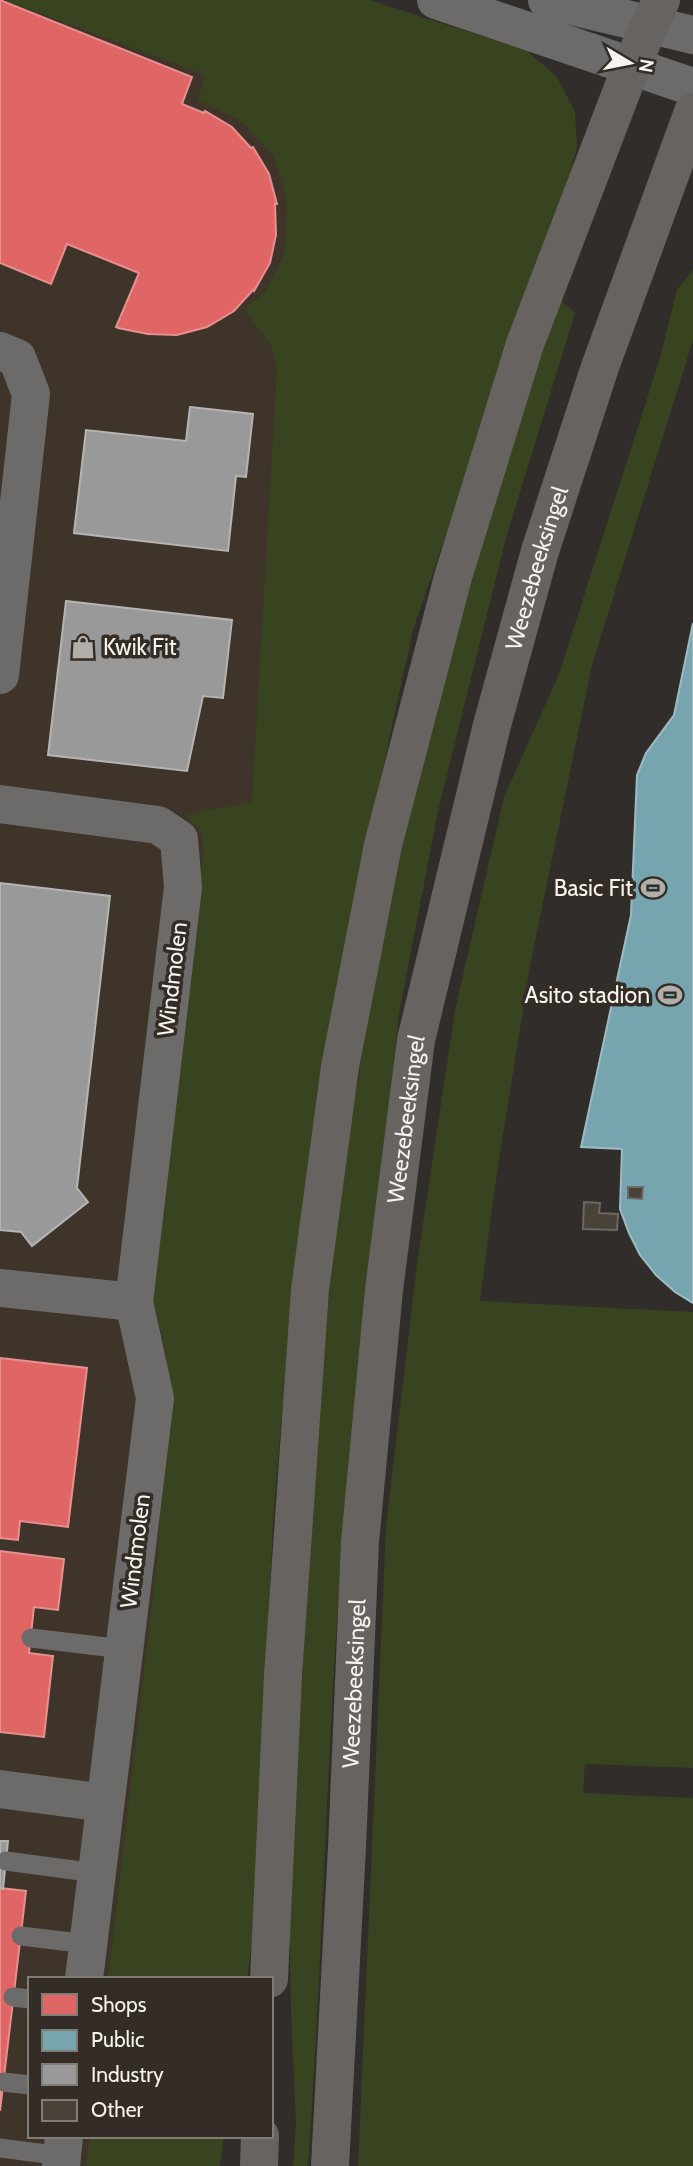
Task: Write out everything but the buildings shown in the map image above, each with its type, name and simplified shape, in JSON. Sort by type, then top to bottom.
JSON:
[{"type":"main road","points":[[269,1977],[283,1676],[310,1290],[342,1054],[383,845],[453,577],[525,344],[631,67],[655,13]]},
{"type":"main road","name":"Weezebeeksingel","points":[[330,2166],[348,1847],[360,1542],[384,1290],[416,1040],[492,725],[540,551],[600,367],[693,111]]},
{"type":"main road","points":[[259,2166],[260,2138]]},
{"type":"street","points":[[436,0],[693,88]]},
{"type":"street","points":[[547,0],[655,13],[693,35]]},
{"type":"street","points":[[0,351],[17,358],[31,394],[0,675]]},
{"type":"street","name":"Windmolen","points":[[0,804],[158,825],[179,839],[183,887],[134,1302],[155,1398],[86,1961]]},
{"type":"street","points":[[0,1287],[134,1302]]},
{"type":"street","points":[[0,1789],[105,1802]]},
{"type":"lane","points":[[31,1638],[123,1649]]},
{"type":"lane","points":[[6,1861],[96,1873]]},
{"type":"lane","points":[[21,1936],[86,1961]]},
{"type":"lane","points":[[4,2082],[28,2085]]},
{"type":"lane","points":[[0,2148],[62,2153]]},
{"type":"shaded area","points":[[0,0],[193,0],[423,86],[160,1977],[28,1977],[28,2138],[138,2138],[134,2166],[0,2166]]},
{"type":"green space","points":[[4,0],[369,0],[526,50],[557,77],[575,112],[577,149],[413,630],[363,861],[293,1285],[274,1507],[252,1942],[247,1977],[108,1977],[157,1560],[168,1393],[166,1354],[149,1282],[204,850],[201,830],[184,815],[252,802],[277,367],[270,344],[244,309],[265,293],[285,251],[287,200],[273,155],[239,119],[198,101],[205,75]]},
{"type":"green space","points":[[693,270],[693,340],[592,665],[530,966],[495,1186],[480,1301],[693,1312],[693,1768],[585,1764],[583,1793],[693,1798],[693,2166],[358,2166],[386,1526],[417,1264],[455,1010],[504,797],[559,674],[659,361],[677,290]]},
{"type":"green space","points":[[557,297],[575,313],[506,538],[438,811],[399,1014],[340,1577],[308,2166],[293,2166],[296,2123],[289,1874],[324,1340],[344,1163],[392,877],[481,531]]},
{"type":"green space","points":[[90,2138],[224,2138],[220,2166],[86,2166]]},
{"type":"place","name":"Kwik Fit","points":[[83,647]]},
{"type":"place","name":"Basic Fit","points":[[653,888]]},
{"type":"place","name":"Asito stadion","points":[[670,995]]}]
